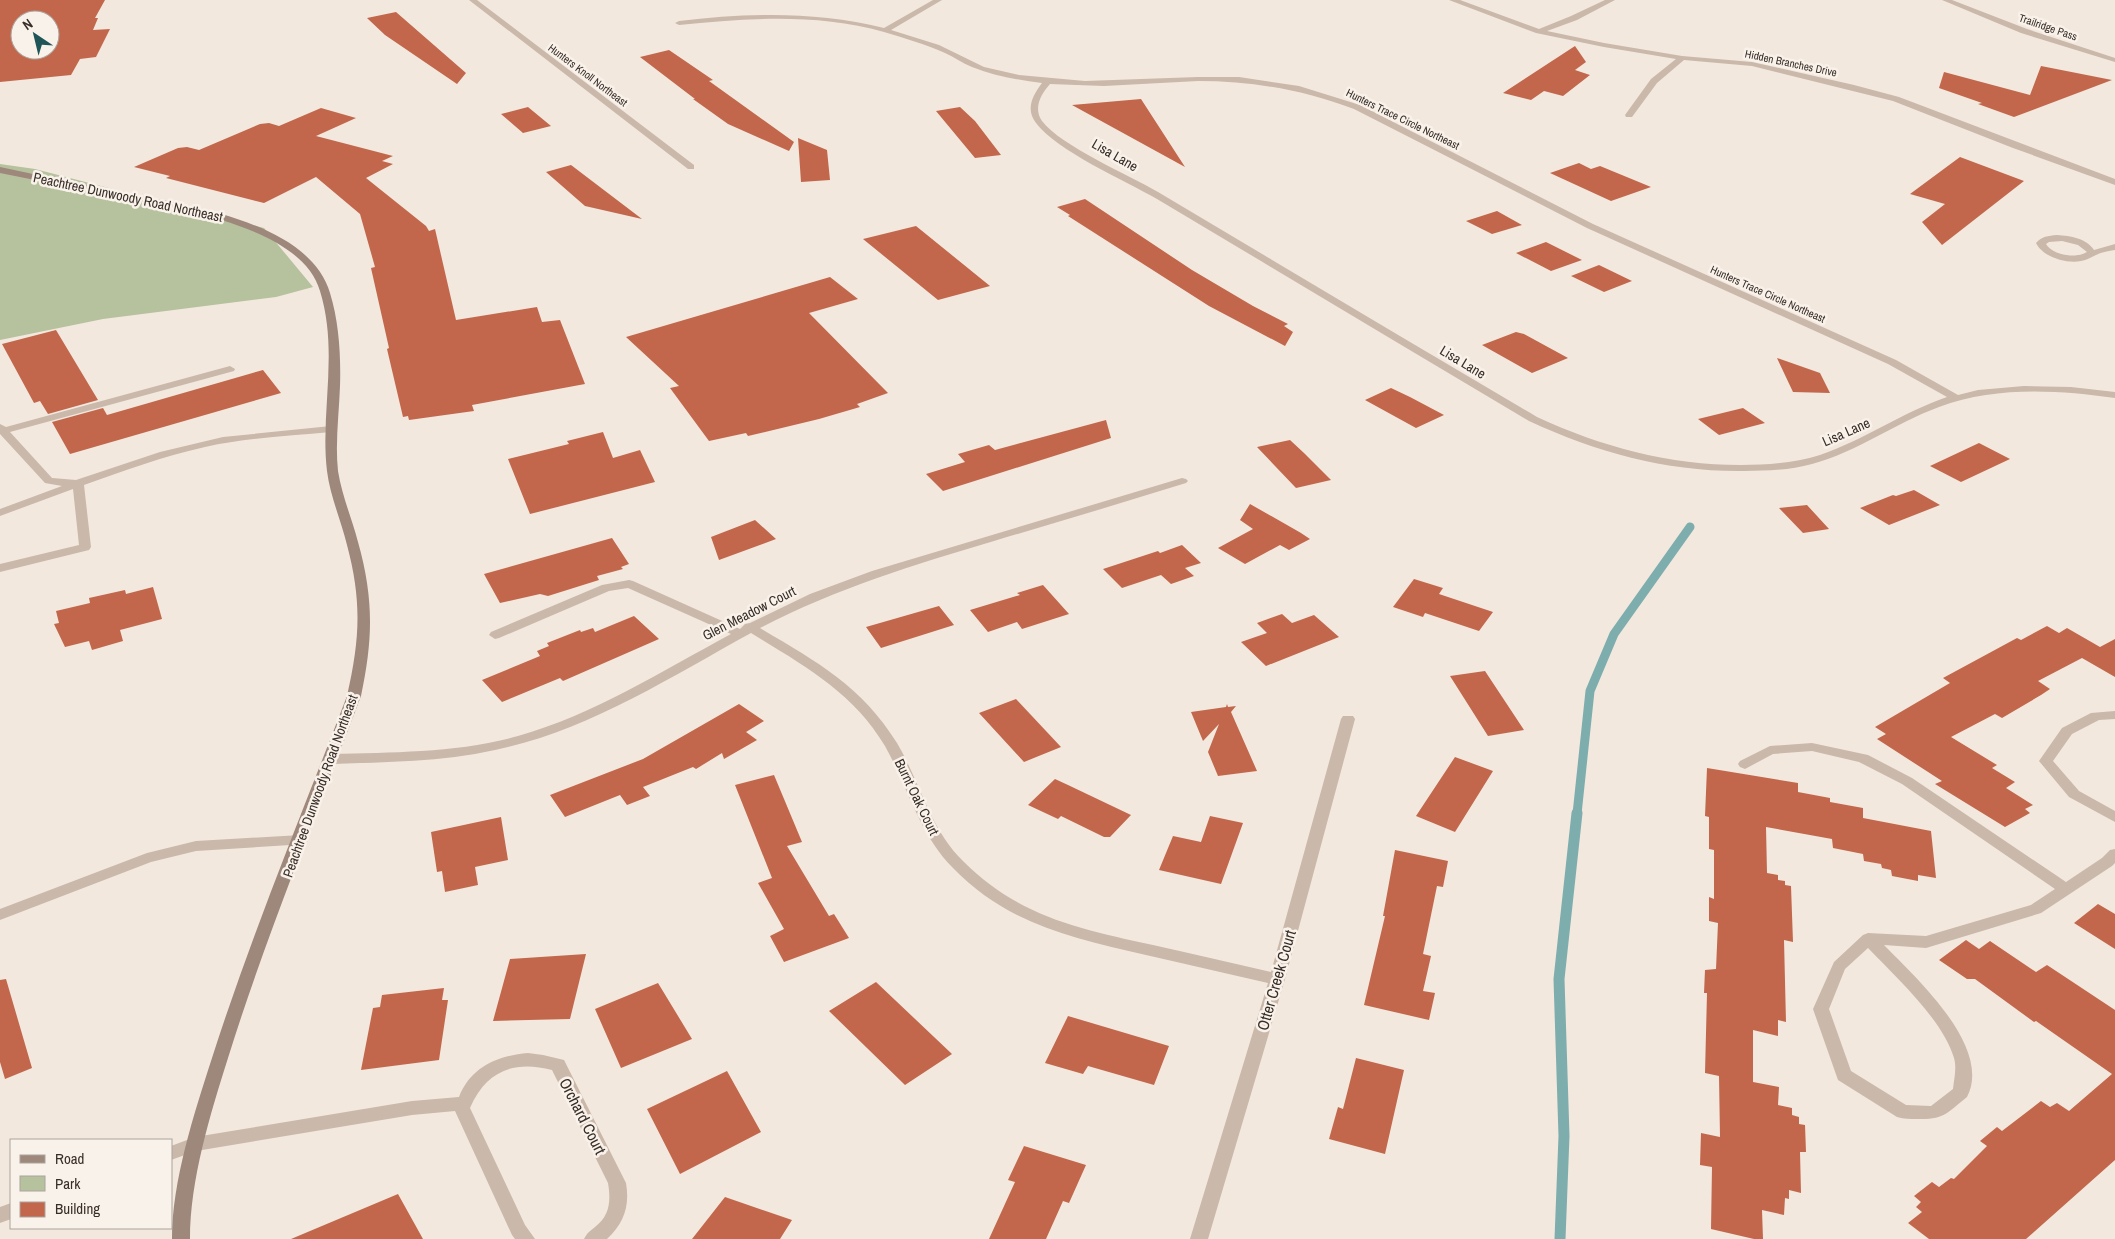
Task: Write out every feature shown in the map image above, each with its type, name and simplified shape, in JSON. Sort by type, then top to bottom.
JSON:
[{"type":"street","name":"Hunters Knoll Northeast","points":[[473,0],[691,167]]},
{"type":"street","points":[[885,30],[938,0]]},
{"type":"street","name":"Hidden Branches Drive","points":[[1453,0],[1538,31],[1604,45],[1682,58],[1752,64],[1801,74],[1896,99],[2115,182]]},
{"type":"street","points":[[1538,31],[1574,18],[1611,0]]},
{"type":"street","name":"Trailridge Pass","points":[[1946,0],[2024,31],[2115,60]]},
{"type":"street","name":"Hunters Trace Circle Northeast","points":[[678,23],[735,18],[788,17],[842,21],[885,30],[931,45],[984,68],[1012,76],[1048,81],[1098,83],[1233,79],[1283,84],[1328,95],[1357,107],[1590,226],[1892,362],[1956,398]]},
{"type":"street","points":[[1629,115],[1654,81],[1682,58]]},
{"type":"street","name":"Lisa Lane","points":[[1048,81],[1036,94],[1033,108],[1038,121],[1052,135],[1533,419],[1570,437],[1621,454],[1673,464],[1730,469],[1780,467],[1807,462],[1842,451],[1935,405],[1956,398],[2001,391],[2056,389],[2115,395]]},
{"type":"street","name":"Peachtree Dunwoody Road Northeast","points":[[0,170],[227,218],[277,239],[295,251],[310,265],[320,280],[327,297],[334,344],[335,371],[331,429],[333,473],[355,553],[365,616],[363,652],[354,696],[332,759],[236,1010],[212,1083],[195,1144],[181,1219],[180,1239]]},
{"type":"street","points":[[2092,253],[2115,247]]},
{"type":"street","points":[[78,484],[49,481],[3,434],[230,369]]},
{"type":"street","points":[[0,513],[143,461],[188,448],[240,438],[331,429]]},
{"type":"street","name":"Glen Meadow Court","points":[[332,759],[459,753],[503,744],[546,732],[607,706],[744,630],[815,597],[878,572],[1182,481]]},
{"type":"street","points":[[0,568],[85,547],[78,484]]},
{"type":"street","name":"Burnt Oak Court","points":[[496,635],[606,588],[629,584],[744,630],[824,672],[863,706],[891,744],[935,836],[957,864],[986,890],[1030,916],[1074,933],[1277,979]]},
{"type":"street","points":[[2115,716],[2096,716],[2067,731],[2046,761],[2074,794],[2115,817]]},
{"type":"street","name":"Otter Creek Court","points":[[1199,1239],[1277,979],[1348,719]]},
{"type":"street","points":[[1745,764],[1770,750],[1812,747],[1863,758],[1907,781],[2066,889]]},
{"type":"street","points":[[0,914],[147,858],[196,846],[301,840]]},
{"type":"street","points":[[1868,939],[1901,972],[1949,1028],[1962,1059],[1961,1092],[1934,1113],[1903,1112],[1844,1075],[1821,1009],[1839,966],[1868,939],[1926,942],[2036,909],[2112,860]]},
{"type":"street","name":"Orchard Court","points":[[463,1103],[468,1090],[481,1076],[500,1064],[520,1058],[541,1059],[558,1066],[617,1183],[620,1199],[616,1216],[604,1232],[593,1239]]},
{"type":"street","points":[[172,1153],[195,1144],[403,1110],[463,1103],[462,1108],[518,1230],[526,1239]]},
{"type":"green space","points":[[0,164],[35,169],[264,228],[313,287],[276,297],[103,319],[0,340]]},
{"type":"building","points":[[0,0],[105,0],[95,18],[98,18],[93,30],[110,29],[96,57],[80,59],[71,75],[0,82]]},
{"type":"building","points":[[396,12],[466,73],[457,84],[385,35],[367,18]]},
{"type":"building","points":[[1575,46],[1586,62],[1575,70],[1590,75],[1563,96],[1544,91],[1531,100],[1503,93]]},
{"type":"building","points":[[669,50],[713,80],[709,81],[794,142],[789,151],[728,124],[640,57]]},
{"type":"building","points":[[2041,66],[2112,80],[2014,117],[1978,104],[1982,103],[1939,88],[1944,72],[2030,95]]},
{"type":"building","points":[[1141,99],[1185,167],[1072,105]]},
{"type":"building","points":[[528,107],[551,126],[523,133],[501,114]]},
{"type":"building","points":[[960,107],[975,121],[1001,155],[975,158],[936,111]]},
{"type":"building","points":[[321,108],[356,118],[316,136],[393,156],[382,161],[393,164],[366,178],[426,226],[429,231],[435,229],[456,320],[537,307],[542,322],[560,320],[585,384],[472,405],[474,411],[409,420],[408,416],[403,417],[371,268],[375,267],[360,214],[316,177],[264,203],[166,178],[170,176],[134,167],[178,148],[187,147],[199,150],[260,124],[269,123],[279,126]]},
{"type":"building","points":[[798,138],[827,150],[830,180],[801,182]]},
{"type":"building","points":[[1960,157],[2024,181],[1942,245],[1922,222],[1945,204],[1910,194]]},
{"type":"building","points":[[1579,163],[1591,169],[1600,166],[1651,187],[1611,201],[1550,173]]},
{"type":"building","points":[[571,165],[642,219],[585,206],[546,172]]},
{"type":"building","points":[[1085,199],[1192,270],[1288,324],[1284,326],[1293,332],[1285,346],[1209,306],[1068,216],[1070,215],[1057,207]]},
{"type":"building","points":[[1497,211],[1522,225],[1492,234],[1466,221]]},
{"type":"building","points":[[916,226],[990,286],[938,300],[863,239]]},
{"type":"building","points":[[1546,242],[1582,260],[1551,271],[1516,253]]},
{"type":"building","points":[[1599,265],[1632,281],[1604,292],[1571,276]]},
{"type":"building","points":[[830,277],[858,299],[809,313],[888,393],[857,404],[860,407],[748,436],[746,433],[709,441],[670,388],[679,386],[626,337]]},
{"type":"building","points":[[56,330],[98,400],[48,414],[40,401],[34,403],[2,344]]},
{"type":"building","points":[[1516,332],[1524,334],[1568,358],[1532,373],[1482,345]]},
{"type":"building","points":[[1777,358],[1820,373],[1830,393],[1793,392]]},
{"type":"building","points":[[263,370],[281,393],[70,454],[52,422],[103,408],[107,415]]},
{"type":"building","points":[[1391,388],[1444,415],[1416,428],[1365,400]]},
{"type":"building","points":[[1743,408],[1765,423],[1719,435],[1698,419]]},
{"type":"building","points":[[1106,420],[1111,438],[943,491],[926,474],[965,462],[958,454],[989,445],[995,450]]},
{"type":"building","points":[[603,432],[613,458],[640,450],[655,482],[530,514],[508,459],[569,444],[567,441]]},
{"type":"building","points":[[1290,440],[1331,480],[1296,488],[1257,447]]},
{"type":"building","points":[[1979,443],[2010,459],[1961,482],[1930,466]]},
{"type":"building","points":[[1914,490],[1940,505],[1889,525],[1860,508],[1893,495],[1896,496]]},
{"type":"building","points":[[1250,504],[1310,539],[1289,550],[1280,545],[1245,564],[1218,548],[1253,529],[1240,520]]},
{"type":"building","points":[[1807,505],[1829,529],[1803,533],[1779,508]]},
{"type":"building","points":[[755,520],[776,539],[719,560],[711,537]]},
{"type":"building","points":[[612,538],[629,564],[621,567],[623,569],[597,576],[599,580],[548,596],[540,594],[500,603],[484,574]]},
{"type":"building","points":[[1182,545],[1201,563],[1185,568],[1194,576],[1171,584],[1161,575],[1122,588],[1103,569],[1158,551],[1160,553]]},
{"type":"building","points":[[1414,579],[1443,588],[1439,594],[1493,612],[1479,631],[1425,613],[1423,617],[1393,607]]},
{"type":"building","points":[[1043,585],[1069,614],[1022,629],[1017,622],[988,632],[970,610],[1020,595],[1017,593]]},
{"type":"building","points":[[153,587],[162,619],[120,630],[123,641],[92,650],[89,641],[65,647],[54,624],[59,623],[56,611],[90,603],[89,598],[125,590],[126,594]]},
{"type":"building","points":[[939,606],[954,625],[881,648],[866,627]]},
{"type":"building","points":[[1282,614],[1292,623],[1314,615],[1339,637],[1266,666],[1241,642],[1267,633],[1257,623]]},
{"type":"building","points":[[634,616],[659,639],[563,681],[560,678],[502,702],[482,680],[540,656],[537,651],[549,646],[547,643],[580,630],[581,632],[593,628],[595,632]]},
{"type":"building","points":[[2047,626],[2059,633],[2067,628],[2100,647],[2115,639],[2115,677],[2082,658],[2038,681],[2050,689],[2041,695],[2002,718],[1995,714],[1951,737],[1997,765],[1992,768],[2015,782],[2006,788],[2033,805],[2025,809],[2030,813],[2005,827],[1935,784],[1942,781],[1877,739],[1886,734],[1875,727],[1950,683],[1943,678],[2017,638],[2021,640]]},
{"type":"building","points":[[1485,671],[1524,730],[1488,736],[1450,676]]},
{"type":"building","points":[[1016,699],[1061,747],[1024,762],[979,713]]},
{"type":"building","points":[[739,704],[764,721],[746,732],[757,740],[724,759],[722,753],[696,769],[693,767],[643,787],[650,796],[627,805],[620,795],[565,817],[550,795],[643,759]]},
{"type":"building","points":[[1227,704],[1228,707],[1236,706],[1231,712],[1257,771],[1218,776],[1208,752],[1219,724],[1203,741],[1191,712],[1226,707]]},
{"type":"building","points":[[1455,757],[1493,771],[1455,832],[1416,816]]},
{"type":"building","points":[[1707,768],[1798,783],[1798,792],[1830,798],[1830,802],[1863,808],[1863,818],[1931,831],[1936,878],[1918,875],[1918,881],[1892,876],[1891,870],[1882,868],[1881,864],[1864,861],[1863,854],[1833,848],[1832,839],[1766,827],[1767,873],[1778,875],[1778,880],[1785,881],[1785,885],[1791,886],[1793,942],[1784,940],[1786,1022],[1778,1020],[1778,1036],[1753,1030],[1753,1082],[1779,1087],[1778,1105],[1792,1108],[1792,1115],[1799,1117],[1799,1124],[1805,1125],[1806,1152],[1800,1152],[1801,1193],[1789,1190],[1789,1199],[1785,1198],[1784,1215],[1762,1210],[1763,1239],[1754,1239],[1711,1229],[1712,1167],[1700,1165],[1701,1133],[1720,1137],[1719,1076],[1705,1073],[1707,993],[1704,993],[1705,970],[1716,969],[1718,923],[1709,921],[1709,897],[1714,899],[1714,850],[1709,849],[1709,817],[1705,816]]},
{"type":"building","points":[[774,775],[802,842],[787,846],[829,916],[834,914],[849,938],[784,962],[770,936],[784,929],[758,883],[772,878],[735,785]]},
{"type":"building","points":[[1055,779],[1131,815],[1110,837],[1104,837],[1061,816],[1058,819],[1028,805]]},
{"type":"building","points":[[1210,816],[1243,823],[1221,884],[1159,870],[1173,836],[1201,842]]},
{"type":"building","points":[[501,817],[508,860],[475,867],[478,885],[445,892],[442,871],[437,872],[431,832]]},
{"type":"building","points":[[1395,850],[1448,861],[1443,887],[1437,886],[1423,954],[1431,956],[1423,991],[1435,993],[1429,1020],[1364,1005],[1385,916],[1383,916]]},
{"type":"building","points":[[2098,904],[2115,914],[2115,949],[2074,923]]},
{"type":"building","points":[[1966,940],[1979,949],[1990,941],[2036,972],[2047,965],[2115,1010],[2115,1160],[2026,1239],[1929,1239],[1908,1223],[1922,1212],[1916,1207],[1921,1202],[1914,1196],[1932,1182],[1939,1187],[1951,1178],[1954,1179],[1987,1146],[1980,1141],[1997,1127],[2002,1131],[2041,1101],[2050,1107],[2057,1103],[2069,1111],[2112,1074],[2036,1021],[2034,1022],[1975,979],[1967,979],[1939,960]]},
{"type":"building","points":[[586,954],[570,1019],[493,1021],[510,959]]},
{"type":"building","points":[[6,979],[32,1068],[5,1079],[0,1062],[0,980]]},
{"type":"building","points":[[876,982],[952,1054],[905,1085],[829,1011]]},
{"type":"building","points":[[658,983],[692,1039],[621,1068],[595,1009]]},
{"type":"building","points":[[444,988],[442,1000],[448,1000],[439,1060],[361,1070],[373,1008],[380,1007],[382,995]]},
{"type":"building","points":[[1068,1016],[1169,1046],[1154,1085],[1088,1066],[1083,1074],[1045,1063]]},
{"type":"building","points":[[1356,1058],[1404,1070],[1385,1154],[1329,1139],[1338,1107],[1343,1109]]},
{"type":"building","points":[[727,1071],[761,1132],[680,1174],[647,1109]]},
{"type":"building","points":[[1024,1146],[1086,1165],[1069,1203],[1063,1201],[1046,1239],[989,1239],[1015,1182],[1008,1180]]},
{"type":"building","points":[[398,1194],[423,1239],[291,1239]]},
{"type":"building","points":[[725,1197],[792,1220],[780,1239],[692,1239]]},
{"type":"waterway","points":[[1577,814],[1590,691],[1614,634],[1690,527]]},
{"type":"waterway","points":[[1560,1239],[1564,1136],[1559,979],[1577,813]]}]
